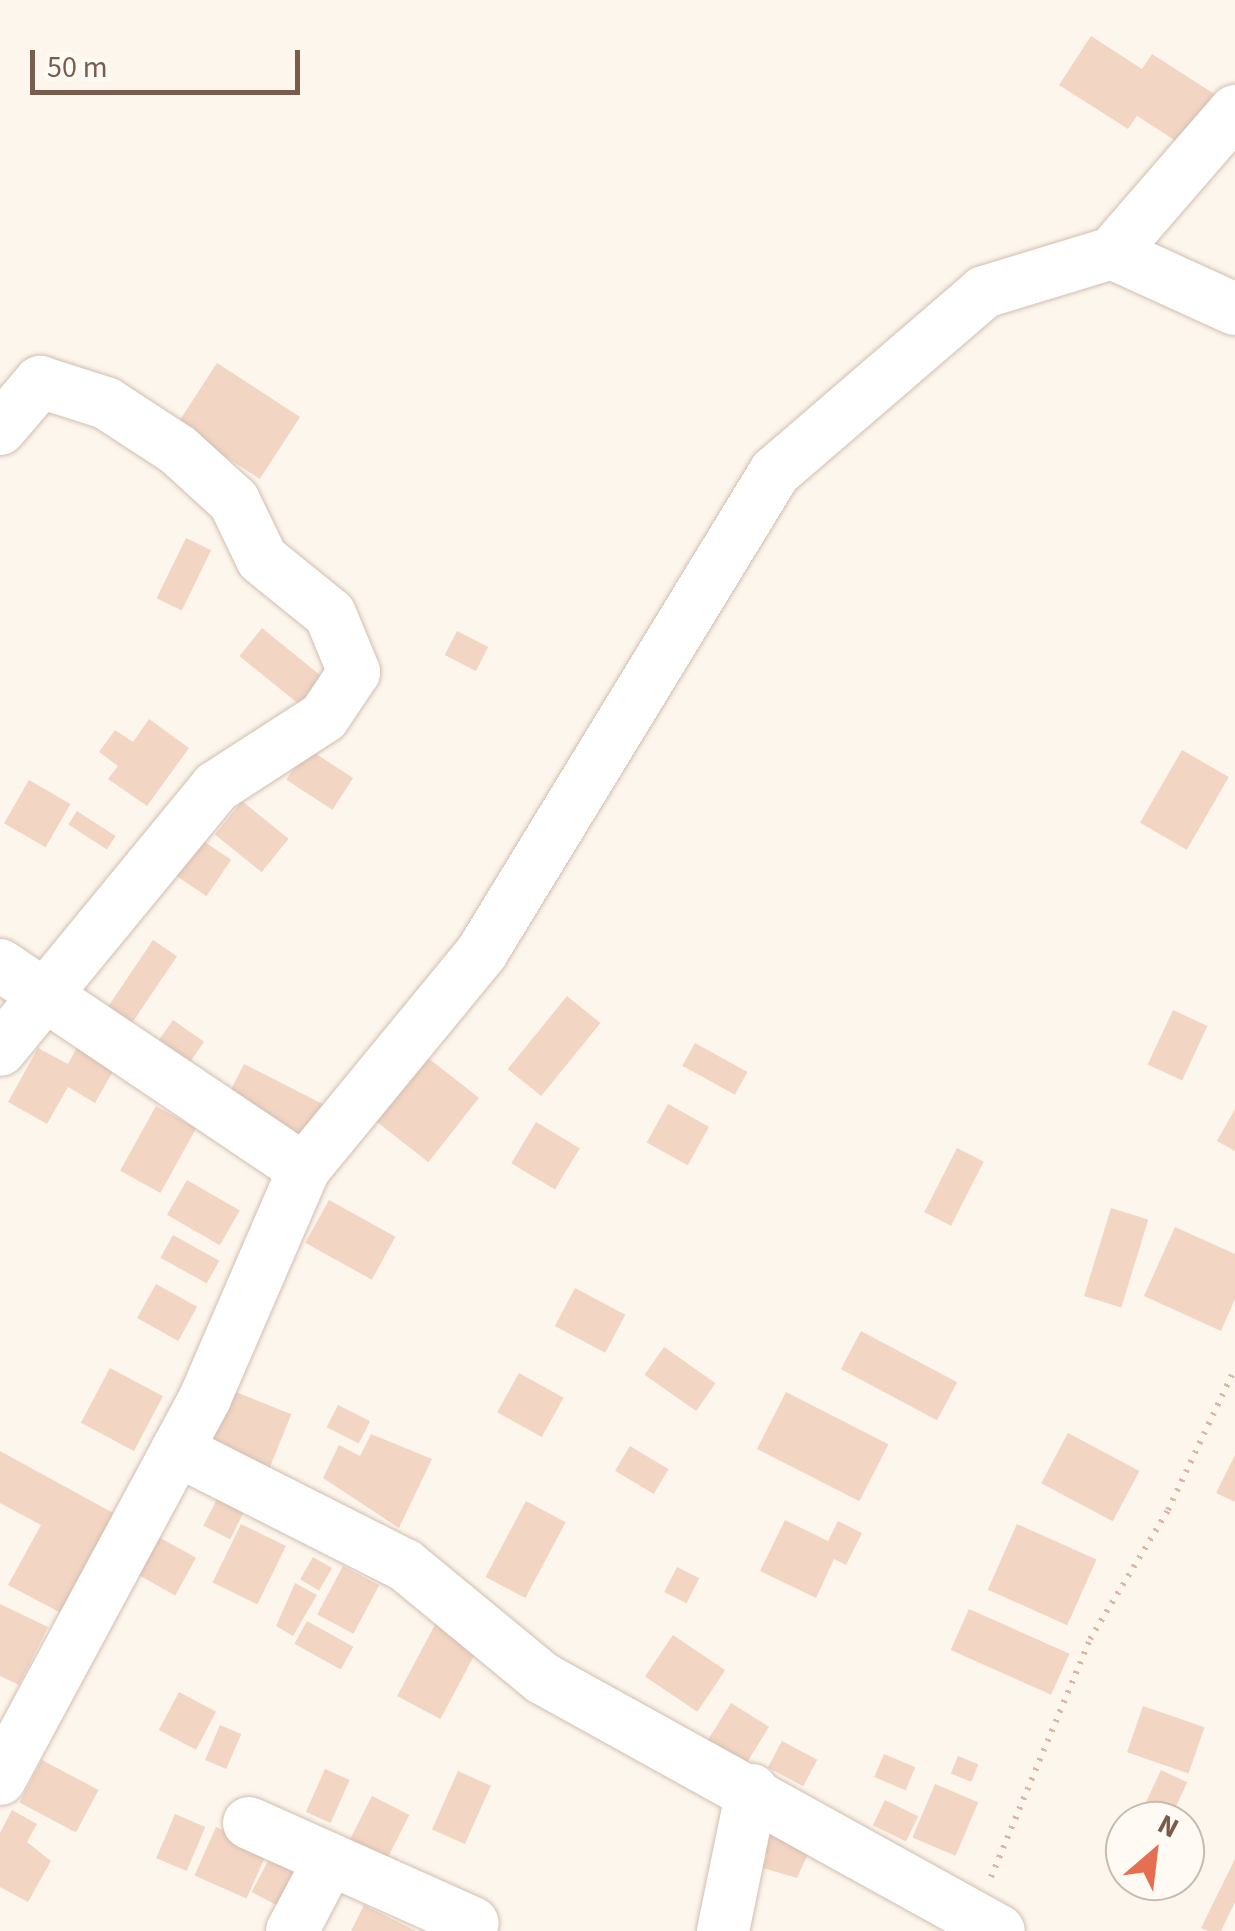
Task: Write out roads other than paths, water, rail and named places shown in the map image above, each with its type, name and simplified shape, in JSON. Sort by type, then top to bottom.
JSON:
[{"type":"street","points":[[0,1779],[177,1450],[304,1169],[482,952],[776,472],[984,292],[1112,253],[1235,111]]},
{"type":"street","points":[[1112,253],[1235,309]]},
{"type":"street","points":[[0,429],[40,382],[106,402],[178,450],[234,501],[262,560],[330,614],[354,672],[324,716],[216,787],[20,978],[0,1050]]},
{"type":"street","points":[[20,978],[304,1169]]},
{"type":"street","points":[[177,1450],[405,1566],[542,1678],[752,1790],[977,1918]]},
{"type":"street","points":[[723,1931],[752,1790]]},
{"type":"street","points":[[249,1823],[328,1863],[473,1923]]},
{"type":"street","points":[[292,1931],[328,1863]]}]
